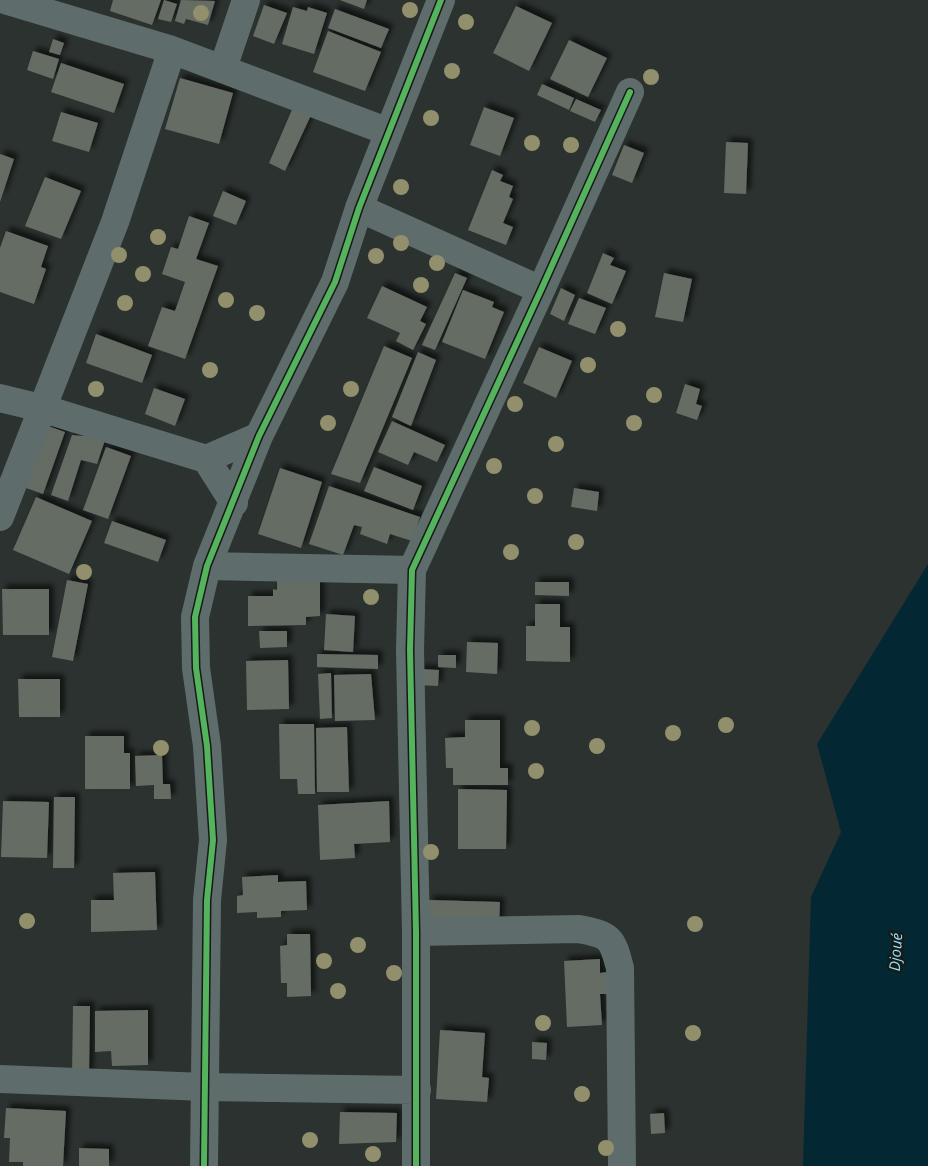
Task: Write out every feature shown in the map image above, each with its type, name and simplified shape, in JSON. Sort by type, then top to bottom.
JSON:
[{"type":"street","points":[[5,0],[172,50],[389,132]]},
{"type":"street","points":[[223,68],[246,0]]},
{"type":"street","points":[[204,1166],[208,900],[213,840],[207,746],[196,668],[195,617],[207,566],[234,504],[259,436],[334,282],[359,208],[441,0]]},
{"type":"street","points":[[0,517],[41,408],[116,222],[172,50]]},
{"type":"street","points":[[416,1166],[416,932],[410,650],[412,570],[630,92]]},
{"type":"street","points":[[359,208],[541,290]]},
{"type":"street","points":[[0,398],[41,408],[206,459],[259,436]]},
{"type":"street","points":[[206,459],[234,504]]},
{"type":"street","points":[[207,566],[412,570]]},
{"type":"street","points":[[416,932],[579,929],[602,934],[614,945],[620,968],[622,1166]]},
{"type":"street","points":[[0,1078],[205,1087],[417,1090]]},
{"type":"water","name":"Djoué","points":[[928,564],[928,1166],[803,1166],[811,897],[841,832],[817,744]]},
{"type":"building","points":[[113,0],[161,0],[152,25],[110,11]]},
{"type":"building","points":[[164,0],[177,4],[171,22],[158,19]]},
{"type":"building","points":[[181,0],[215,1],[208,25],[186,19],[184,24],[175,21]]},
{"type":"building","points":[[340,0],[367,0],[364,9]]},
{"type":"building","points":[[264,5],[287,13],[274,44],[253,36]]},
{"type":"building","points":[[516,6],[552,23],[529,71],[493,53]]},
{"type":"building","points":[[293,7],[307,11],[308,7],[327,13],[314,54],[282,44]]},
{"type":"building","points":[[335,9],[389,29],[381,48],[328,28]]},
{"type":"building","points":[[328,31],[381,52],[365,91],[313,72]]},
{"type":"building","points":[[53,39],[64,43],[60,55],[49,52]]},
{"type":"building","points":[[569,40],[607,58],[588,97],[550,79]]},
{"type":"building","points":[[33,51],[59,59],[53,79],[27,70]]},
{"type":"building","points":[[61,63],[124,84],[114,113],[51,92]]},
{"type":"building","points":[[180,78],[233,93],[219,144],[165,129]]},
{"type":"building","points":[[542,84],[574,98],[569,110],[537,95]]},
{"type":"building","points":[[576,99],[601,110],[595,122],[570,111]]},
{"type":"building","points":[[294,105],[312,113],[285,171],[269,163]]},
{"type":"building","points":[[484,107],[514,118],[500,156],[470,145]]},
{"type":"building","points":[[61,112],[98,123],[89,152],[52,141]]},
{"type":"building","points":[[726,142],[748,143],[746,194],[724,193]]},
{"type":"building","points":[[624,145],[644,153],[632,183],[612,175]]},
{"type":"building","points":[[0,154],[14,159],[0,202]]},
{"type":"building","points":[[492,170],[503,175],[500,181],[513,186],[509,197],[513,199],[503,223],[513,227],[506,245],[468,230]]},
{"type":"building","points":[[45,177],[81,191],[61,239],[25,226]]},
{"type":"building","points":[[223,191],[246,201],[236,225],[213,216]]},
{"type":"building","points":[[189,216],[209,223],[196,259],[218,266],[185,359],[148,346],[162,307],[175,311],[185,282],[162,274],[171,247],[178,249]]},
{"type":"building","points":[[6,231],[48,246],[41,267],[46,269],[34,304],[0,292],[0,248]]},
{"type":"building","points":[[603,253],[614,258],[610,265],[626,271],[612,304],[587,293]]},
{"type":"building","points":[[455,273],[467,278],[435,350],[422,345]]},
{"type":"building","points":[[664,273],[692,279],[683,322],[655,317]]},
{"type":"building","points":[[382,286],[427,307],[420,321],[426,324],[413,350],[396,341],[400,333],[367,318]]},
{"type":"building","points":[[561,288],[575,295],[564,321],[550,314]]},
{"type":"building","points":[[463,290],[494,302],[492,307],[504,312],[485,359],[442,342]]},
{"type":"building","points":[[579,298],[606,308],[595,334],[568,324]]},
{"type":"building","points":[[96,334],[152,355],[142,383],[86,363]]},
{"type":"building","points":[[384,346],[412,358],[360,483],[331,474]]},
{"type":"building","points":[[539,347],[572,361],[556,398],[523,383]]},
{"type":"building","points":[[418,352],[436,360],[411,426],[392,417]]},
{"type":"building","points":[[685,384],[700,389],[696,404],[702,406],[697,420],[676,413]]},
{"type":"building","points":[[154,388],[185,399],[175,426],[145,414]]},
{"type":"building","points":[[392,421],[445,445],[437,462],[414,452],[408,465],[378,452]]},
{"type":"building","points":[[48,426],[65,432],[43,494],[26,488]]},
{"type":"building","points":[[88,433],[105,440],[97,464],[81,460],[68,501],[51,495],[72,435],[83,436]]},
{"type":"building","points":[[106,447],[131,456],[108,519],[83,510]]},
{"type":"building","points":[[374,467],[422,486],[413,510],[364,491]]},
{"type":"building","points":[[280,468],[322,482],[301,548],[258,534]]},
{"type":"building","points":[[329,486],[420,517],[412,541],[390,534],[387,544],[360,534],[362,527],[354,525],[343,555],[309,544]]},
{"type":"building","points":[[574,488],[599,492],[597,511],[571,507]]},
{"type":"building","points":[[36,497],[92,521],[69,574],[13,550]]},
{"type":"building","points":[[112,521],[166,540],[158,562],[104,543]]},
{"type":"building","points":[[277,578],[320,578],[320,616],[306,617],[306,625],[248,626],[248,596],[273,596],[273,589],[277,590]]},
{"type":"building","points":[[67,580],[88,584],[73,661],[52,657]]},
{"type":"building","points":[[535,582],[569,582],[569,596],[535,595]]},
{"type":"building","points":[[2,589],[49,589],[49,635],[3,635]]},
{"type":"building","points":[[535,604],[560,604],[560,627],[570,627],[570,662],[526,661],[526,626],[535,626]]},
{"type":"building","points":[[326,614],[355,616],[353,652],[324,650]]},
{"type":"building","points":[[259,631],[287,631],[287,647],[260,648]]},
{"type":"building","points":[[467,642],[498,643],[497,674],[466,672]]},
{"type":"building","points":[[317,654],[378,655],[378,669],[317,667]]},
{"type":"building","points":[[438,655],[456,655],[456,668],[438,667]]},
{"type":"building","points":[[288,660],[289,709],[247,710],[246,661]]},
{"type":"building","points":[[418,669],[439,670],[438,686],[417,685]]},
{"type":"building","points":[[331,673],[332,718],[320,719],[318,674]]},
{"type":"building","points":[[371,674],[375,720],[335,721],[334,675]]},
{"type":"building","points":[[18,679],[60,679],[60,717],[19,717]]},
{"type":"building","points":[[465,720],[500,720],[500,768],[508,768],[508,785],[453,785],[453,768],[446,768],[445,738],[465,737]]},
{"type":"building","points":[[279,724],[314,724],[315,794],[298,794],[297,779],[280,779]]},
{"type":"building","points":[[347,727],[349,792],[317,792],[316,728]]},
{"type":"building","points":[[85,736],[124,736],[124,753],[130,753],[130,789],[85,789]]},
{"type":"building","points":[[162,755],[163,784],[170,784],[171,799],[154,799],[154,785],[136,786],[135,756]]},
{"type":"building","points":[[458,789],[507,790],[506,849],[458,849]]},
{"type":"building","points":[[54,797],[75,797],[74,868],[53,868]]},
{"type":"building","points":[[3,801],[49,802],[47,858],[1,857]]},
{"type":"building","points":[[389,801],[390,842],[354,844],[355,858],[320,860],[318,805]]},
{"type":"building","points":[[155,872],[157,930],[91,932],[91,900],[114,900],[113,873]]},
{"type":"building","points":[[278,875],[278,882],[306,881],[307,910],[281,911],[281,917],[257,918],[257,912],[237,913],[237,896],[243,895],[242,877]]},
{"type":"building","points":[[429,900],[500,902],[499,925],[428,924]]},
{"type":"building","points":[[287,934],[310,934],[311,996],[287,997],[287,983],[281,983],[280,946],[287,945]]},
{"type":"building","points":[[600,959],[600,973],[607,972],[608,994],[600,994],[602,1025],[567,1027],[564,961]]},
{"type":"building","points":[[73,1006],[90,1006],[89,1076],[72,1076]]},
{"type":"building","points":[[148,1010],[148,1065],[112,1066],[111,1051],[95,1052],[95,1011]]},
{"type":"building","points":[[440,1030],[485,1033],[482,1077],[489,1078],[487,1102],[436,1099]]},
{"type":"building","points":[[532,1042],[547,1043],[546,1060],[532,1059]]},
{"type":"building","points":[[6,1108],[66,1111],[63,1166],[23,1166],[23,1162],[9,1162],[10,1138],[4,1138]]},
{"type":"building","points":[[340,1112],[397,1113],[396,1142],[339,1144]]},
{"type":"building","points":[[664,1113],[665,1133],[651,1134],[650,1114]]},
{"type":"building","points":[[79,1148],[109,1149],[109,1166],[79,1166]]},
{"type":"cycle path","points":[[204,1166],[207,900],[213,840],[207,746],[196,668],[195,617],[207,566],[259,436],[335,282],[359,208],[441,0]]},
{"type":"cycle path","points":[[416,1166],[416,932],[410,650],[412,570],[630,92]]}]
